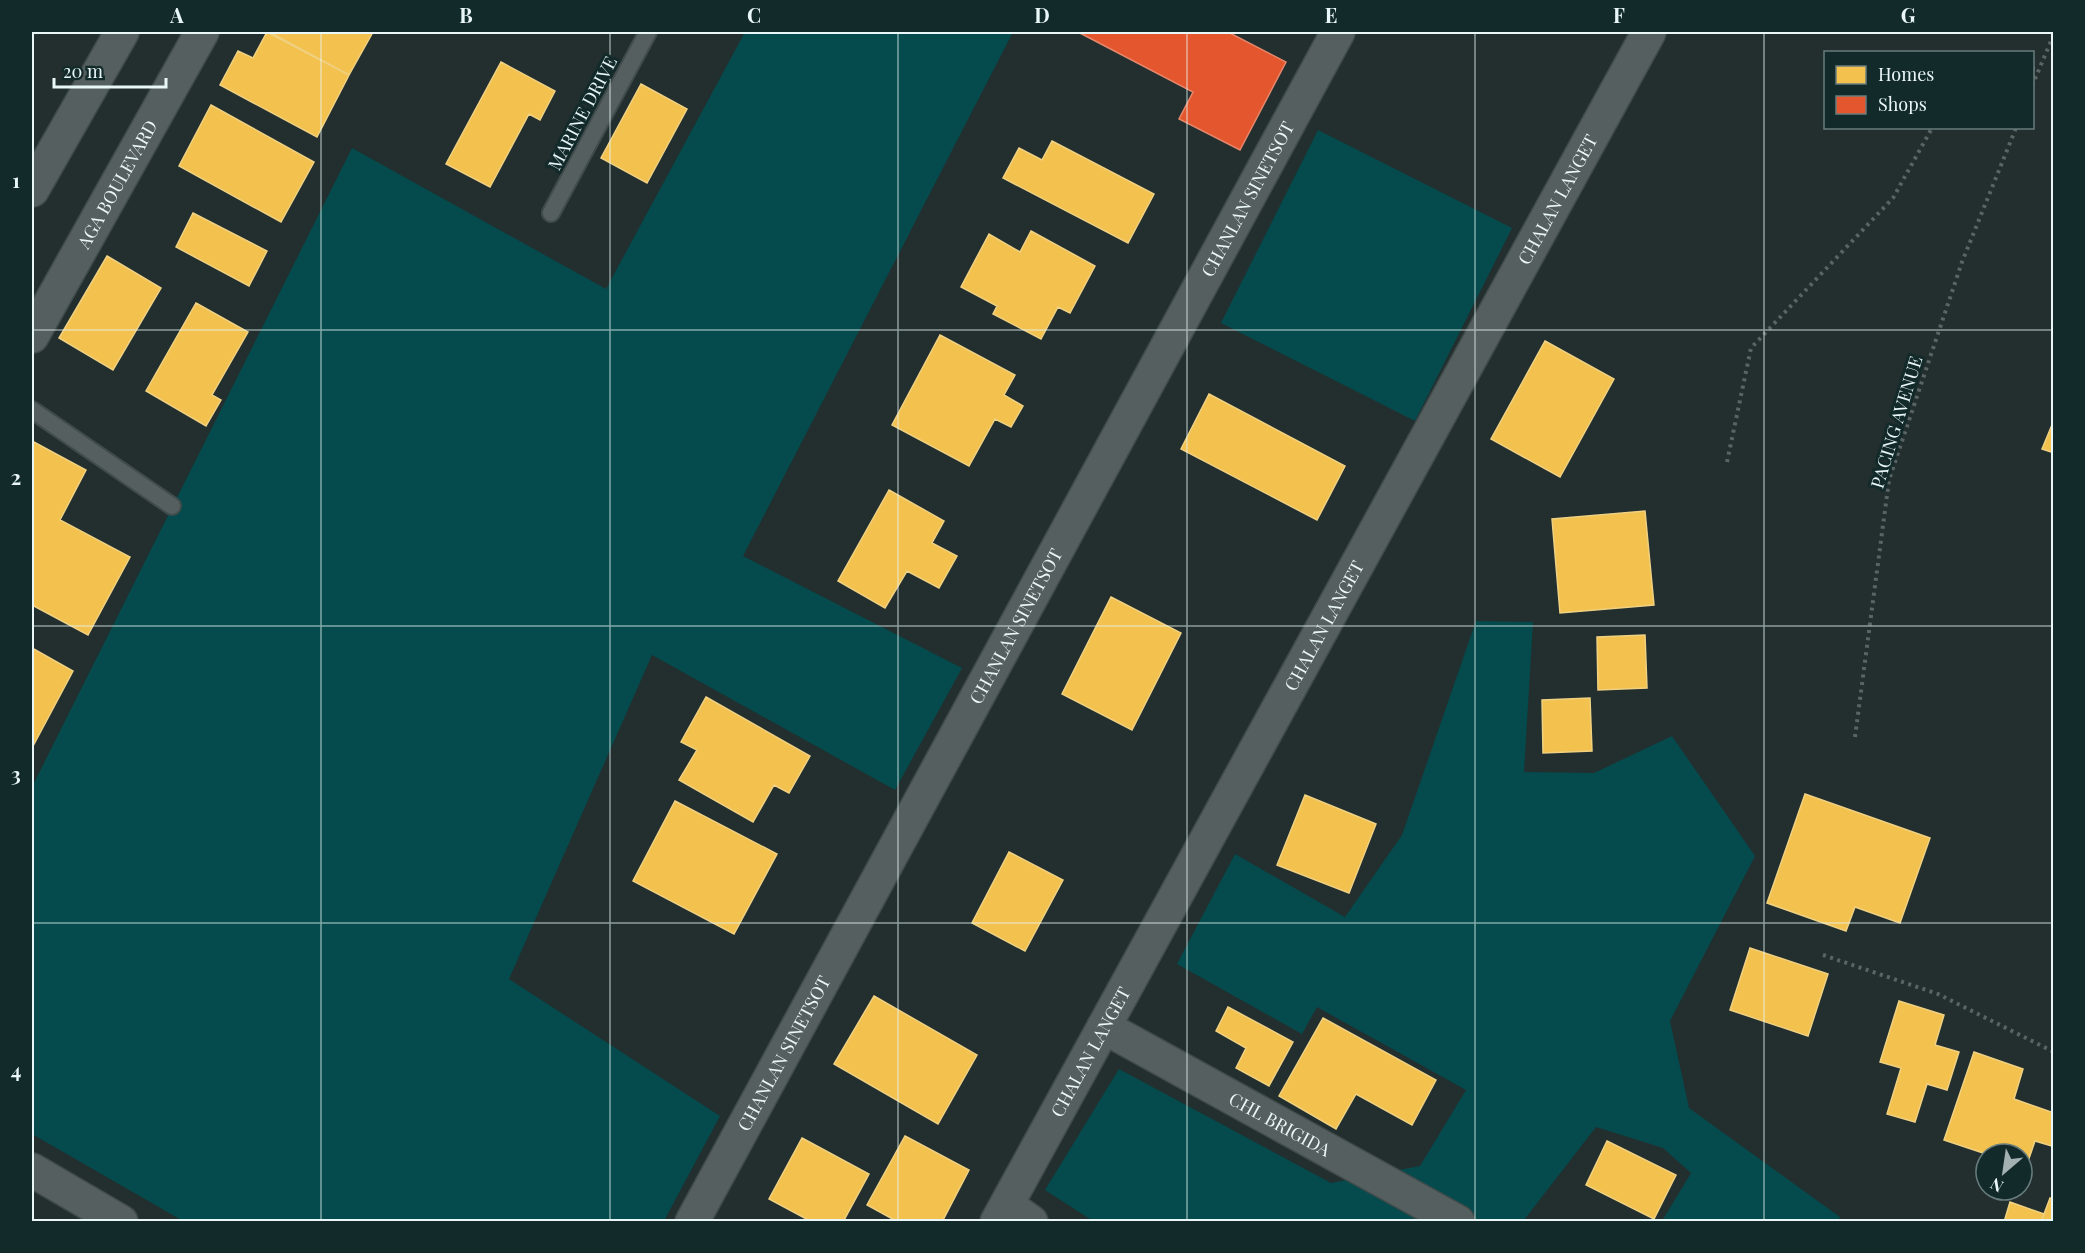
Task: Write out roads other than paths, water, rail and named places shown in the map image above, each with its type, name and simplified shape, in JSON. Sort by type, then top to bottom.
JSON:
[{"type":"street","points":[[32,190],[122,32]]},
{"type":"street","name":"AGA BOULEVARD","points":[[32,336],[40,301],[202,32]]},
{"type":"street","name":"CHANLAN SINETSOT","points":[[692,1221],[1338,32]]},
{"type":"street","name":"CHALAN LANGET","points":[[1012,1216],[1104,1026],[1648,32]]},
{"type":"street","name":"CHL BRIGIDA","points":[[1104,1026],[1458,1221]]},
{"type":"street","points":[[32,1170],[121,1221]]},
{"type":"lane","name":"MARINE DRIVE","points":[[551,213],[648,32]]},
{"type":"lane","points":[[32,410],[172,506]]}]
